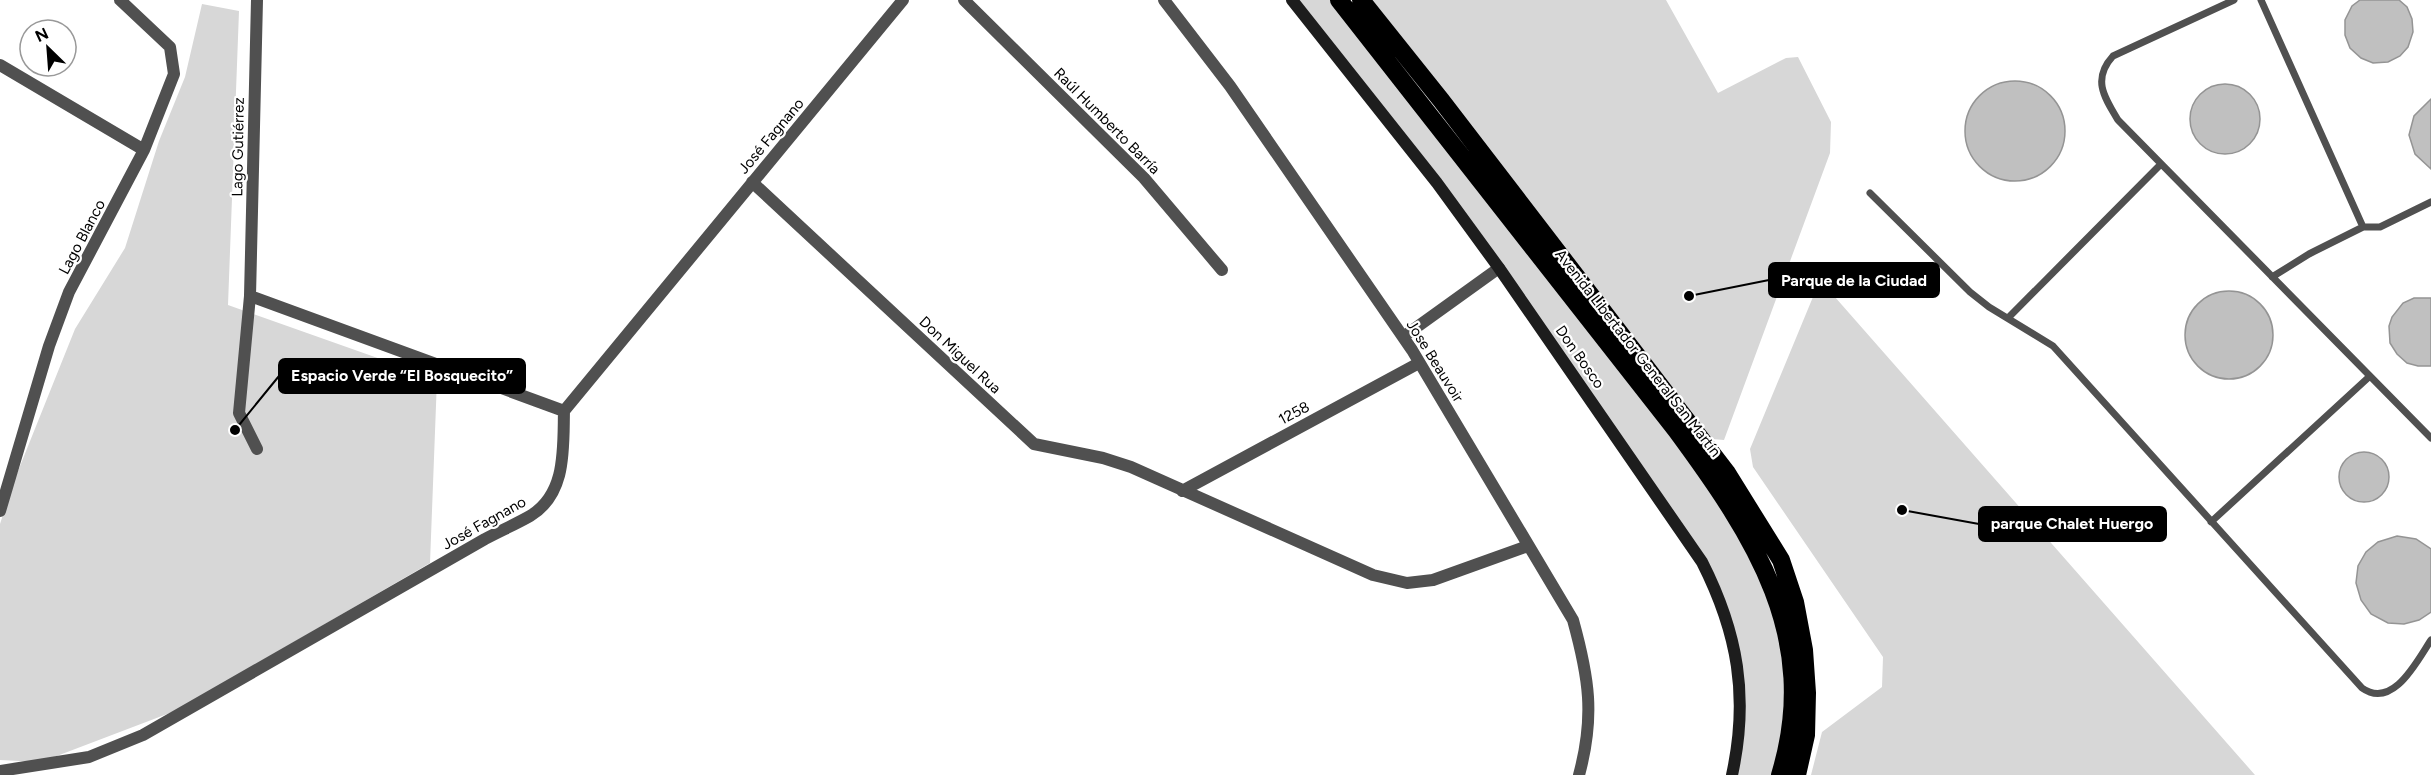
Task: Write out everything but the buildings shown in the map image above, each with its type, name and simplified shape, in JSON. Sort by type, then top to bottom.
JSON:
[{"type":"highway","name":"Avenida Libertador General San Martín","points":[[1339,0],[1676,430],[1725,497],[1742,525],[1759,555],[1777,600],[1787,639],[1793,715],[1788,748],[1780,775]]},
{"type":"highway","name":"Avenida Libertador General San Martín","points":[[1360,0],[1441,100],[1727,473],[1781,560],[1796,602],[1805,661],[1806,735],[1797,775]]},
{"type":"main road","name":"Don Bosco","points":[[1292,0],[1437,183],[1685,534],[1717,592],[1730,630],[1737,665],[1741,704],[1739,744],[1732,775]]},
{"type":"street","name":"Lago Blanco","points":[[0,511],[49,346],[69,292],[144,150],[174,74],[170,47],[120,0]]},
{"type":"street","name":"Lago Gutiérrez","points":[[257,0],[250,296],[239,413],[257,449]]},
{"type":"street","name":"José Fagnano","points":[[0,771],[89,757],[143,735],[476,543],[532,515],[547,502],[563,464],[564,411],[903,0]]},
{"type":"street","name":"Raúl Humberto Barría","points":[[964,0],[1144,178],[1222,270]]},
{"type":"street","name":"Jose Beauvoir","points":[[1164,0],[1230,86],[1403,337],[1573,620],[1585,664],[1590,709],[1586,747],[1579,775]]},
{"type":"street","points":[[0,65],[144,150]]},
{"type":"street","name":"Don Miguel Rua","points":[[752,182],[1034,444],[1103,458],[1131,467],[1373,575],[1407,583],[1433,580],[1528,546]]},
{"type":"street","points":[[1403,337],[1499,268]]},
{"type":"street","points":[[250,296],[564,411]]},
{"type":"street","name":"1258","points":[[1182,490],[1419,363]]},
{"type":"lane","points":[[2234,0],[2113,56],[2104,66],[2100,80],[2106,101],[2118,120],[2431,438]]},
{"type":"lane","points":[[2261,0],[2363,227]]},
{"type":"lane","points":[[2008,318],[2161,164]]},
{"type":"lane","points":[[1870,193],[1970,292],[2054,346],[2211,522],[2369,692],[2382,694],[2391,691],[2407,675],[2431,640]]},
{"type":"lane","points":[[2272,277],[2309,254],[2363,227],[2380,227],[2431,202]]},
{"type":"lane","points":[[2211,522],[2370,376]]},
{"type":"shaded area","points":[[1292,0],[1339,0],[1725,497],[1787,639],[1780,775],[1732,775],[1741,704],[1717,592],[1499,268]]},
{"type":"shaded area","points":[[1370,0],[1666,0],[1718,93],[1786,58],[1798,57],[1831,122],[1830,153],[1724,440],[1712,439]]},
{"type":"shaded area","points":[[202,4],[239,11],[228,305],[437,379],[430,563],[175,711],[41,762],[0,760],[0,524],[14,481],[75,329],[125,248],[159,141],[185,77]]},
{"type":"shaded area","points":[[1820,280],[2255,775],[1811,775],[1822,732],[1882,687],[1883,657],[1753,467],[1750,449]]},
{"type":"place","name":"Parque de la Ciudad","points":[[1689,296]]},
{"type":"place","name":"Espacio Verde “El Bosquecito”","points":[[235,430]]},
{"type":"place","name":"parque Chalet Huergo","points":[[1902,510]]}]
